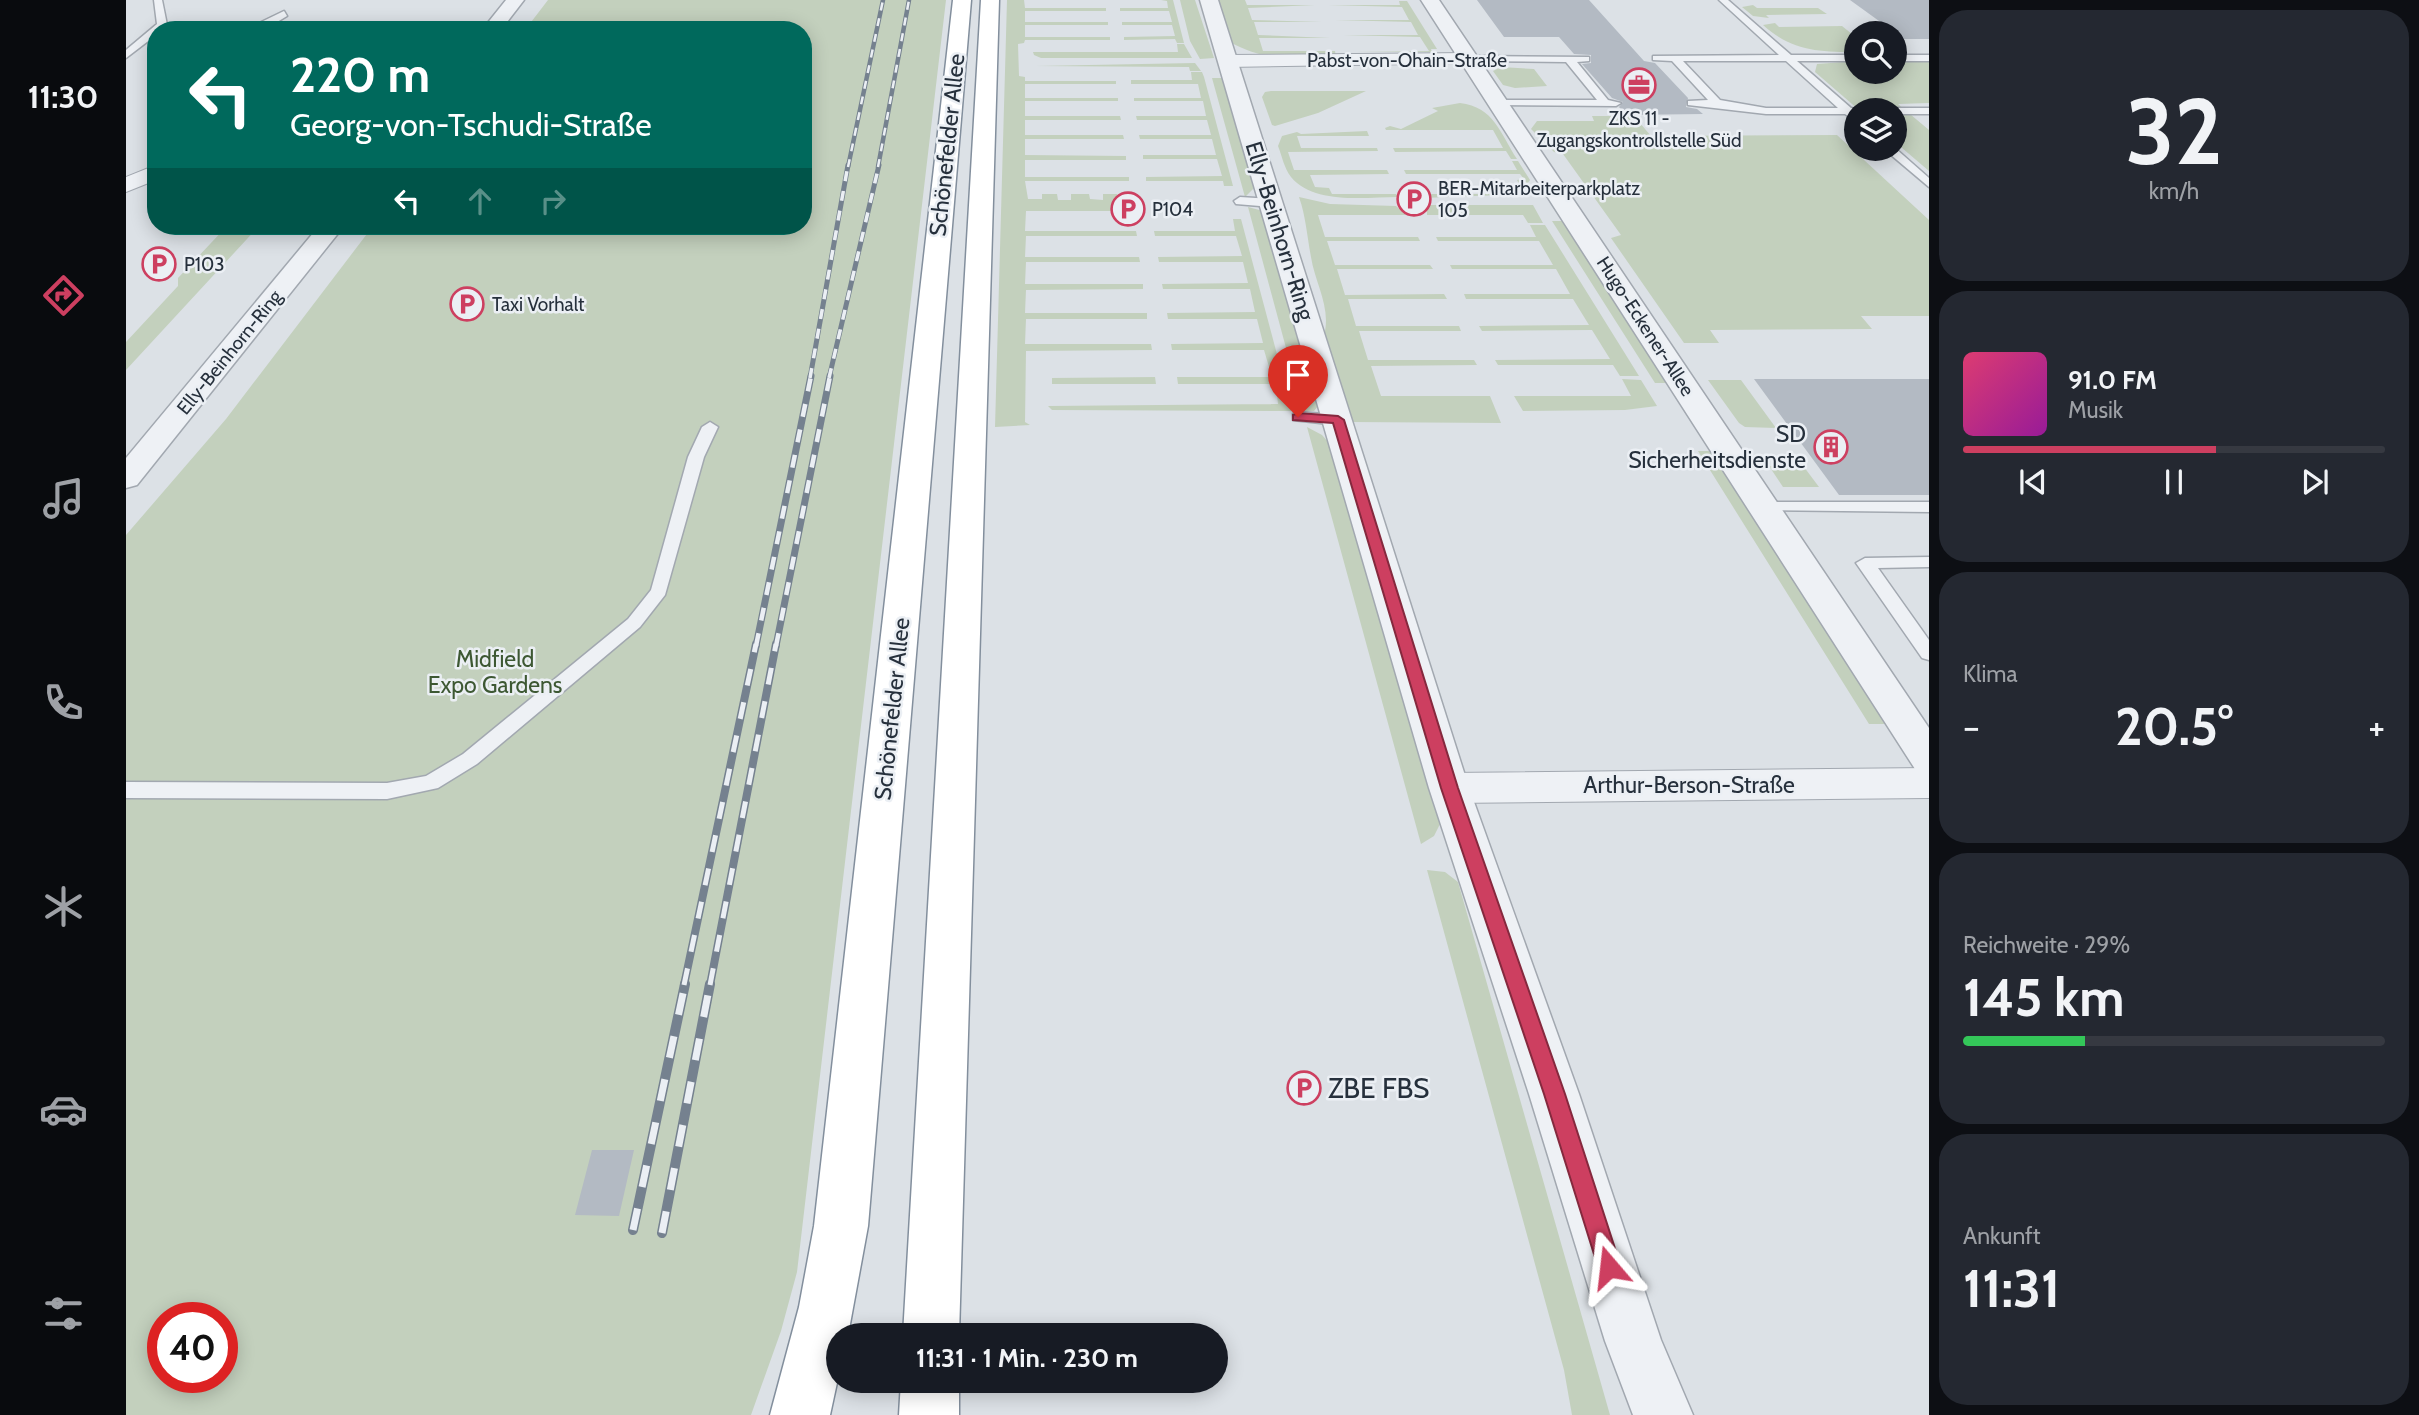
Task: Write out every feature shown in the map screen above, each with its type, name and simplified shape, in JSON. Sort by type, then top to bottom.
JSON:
[{"type":"highway","name":"Schönefelder Allee","points":[[800,1415],[827,1307],[841,1226],[961,0]]},
{"type":"highway","name":"Schönefelder Allee","points":[[932,1323],[990,0]]},
{"type":"highway","points":[[929,1415],[930,1393]]},
{"type":"street","points":[[498,21],[515,0]]},
{"type":"street","name":"Elly-Beinhorn-Ring","points":[[1209,0],[1449,788],[1555,1094],[1633,1341],[1663,1415]]},
{"type":"street","name":"Hugo-Eckener-Allee","points":[[1430,0],[1766,507],[1929,759]]},
{"type":"street","name":"Pabst-von-Ohain-Straße","points":[[1227,61],[1470,59]]},
{"type":"street","points":[[126,172],[147,172]]},
{"type":"street","points":[[126,185],[147,176]]},
{"type":"street","name":"Elly-Beinhorn-Ring","points":[[126,478],[325,235]]},
{"type":"street","name":"Arthur-Berson-Straße","points":[[1449,788],[1929,783]]},
{"type":"street","name":"Elly-Beinhorn-Ring","points":[[1633,1341],[1640,1415]]},
{"type":"lane","points":[[158,0],[161,21]]},
{"type":"lane","points":[[1723,0],[1844,104]]},
{"type":"lane","points":[[269,21],[284,14]]},
{"type":"lane","points":[[126,55],[147,38]]},
{"type":"lane","points":[[1658,62],[1844,58]]},
{"type":"lane","points":[[1907,58],[1929,58]]},
{"type":"lane","name":"Pabst-von-Ohain-Straße","points":[[1470,59],[1571,62],[1586,59]]},
{"type":"lane","points":[[1571,62],[1600,66]]},
{"type":"lane","points":[[1499,103],[1611,103],[1571,62]]},
{"type":"lane","points":[[1678,62],[1717,103]]},
{"type":"lane","points":[[1692,103],[1717,103],[1766,111],[1844,111]]},
{"type":"lane","points":[[1907,111],[1929,111]]},
{"type":"lane","points":[[1903,161],[1929,184]]},
{"type":"lane","points":[[1240,201],[1272,203]]},
{"type":"lane","points":[[1298,417],[1338,420]]},
{"type":"lane","points":[[126,790],[387,791],[431,783],[470,759],[634,623],[649,607],[659,591],[696,457],[710,427]]},
{"type":"lane","points":[[1766,507],[1929,507]]},
{"type":"lane","points":[[1929,562],[1865,563],[1929,654]]},
{"type":"green space","name":"Midfield Expo Gardens","points":[[548,0],[946,0],[797,1272],[781,1331],[751,1415],[126,1415],[126,535],[226,419],[366,235],[812,235],[812,21],[532,21]]},
{"type":"green space","points":[[1007,0],[1024,0],[1025,8],[1106,8],[1106,11],[1025,11],[1025,22],[1108,22],[1108,25],[1025,25],[1025,37],[1110,37],[1110,40],[1025,40],[1024,43],[1018,44],[1019,76],[1025,77],[1025,81],[1116,81],[1116,84],[1025,84],[1025,98],[1118,98],[1118,101],[1025,101],[1025,116],[1120,116],[1121,120],[1025,120],[1025,135],[1123,135],[1124,139],[1025,139],[1025,155],[1126,156],[1126,160],[1025,160],[1025,177],[1129,177],[1129,181],[1025,181],[1028,199],[1042,199],[1042,194],[1057,194],[1058,200],[1071,200],[1071,194],[1089,194],[1090,199],[1103,200],[1103,194],[1117,194],[1118,199],[1132,199],[1133,211],[1026,211],[1025,231],[1136,231],[1137,236],[1026,236],[1025,257],[1139,257],[1140,262],[1026,262],[1025,284],[1143,284],[1143,289],[1026,290],[1025,313],[1147,313],[1147,319],[1026,319],[1025,344],[1151,344],[1152,350],[1026,351],[1025,422],[1030,425],[995,427]]},
{"type":"green space","points":[[1161,0],[1173,0],[1184,43],[1177,43],[1175,39],[1124,40],[1124,37],[1175,36],[1172,25],[1122,25],[1122,22],[1172,22],[1169,11],[1120,11],[1120,8],[1168,8],[1167,1]]},
{"type":"green space","points":[[1180,0],[1195,0],[1214,58],[1200,59],[1190,41]]},
{"type":"green space","points":[[1218,0],[1245,0],[1247,5],[1315,5],[1248,8],[1252,20],[1322,22],[1254,22],[1258,35],[1330,38],[1259,38],[1263,51],[1335,51],[1336,58],[1281,58],[1243,49],[1230,42]]},
{"type":"green space","points":[[1399,1],[1407,1],[1437,49],[1431,49],[1432,52],[1356,51],[1429,51],[1420,37],[1343,35],[1418,35],[1411,22],[1335,20],[1409,20],[1402,7],[1328,5],[1400,5]]},
{"type":"green space","points":[[1753,5],[1757,8],[1818,8],[1827,14],[1766,15],[1769,18],[1753,16],[1742,7]]},
{"type":"green space","points":[[1775,23],[1779,27],[1842,26],[1844,52],[1795,45],[1763,25]]},
{"type":"green space","points":[[1177,44],[1184,44],[1192,58],[1041,58],[1033,52],[1178,52]]},
{"type":"green space","points":[[1907,61],[1929,61],[1929,103],[1907,104],[1907,98],[1845,98],[1815,72],[1817,64],[1844,62],[1844,84],[1907,84]]},
{"type":"green space","points":[[1195,63],[1201,71],[1190,71],[1189,67],[1036,66]]},
{"type":"green space","points":[[1501,67],[1534,69],[1547,86],[1515,88],[1503,85],[1493,71]]},
{"type":"green space","points":[[1191,72],[1202,72],[1204,77],[1233,186],[1224,186],[1223,181],[1146,181],[1146,177],[1222,176],[1217,159],[1143,159],[1143,155],[1216,155],[1212,139],[1140,139],[1139,135],[1211,135],[1207,120],[1137,120],[1136,116],[1206,116],[1203,101],[1134,101],[1134,98],[1201,98],[1198,84],[1131,84],[1131,80],[1192,80]]},
{"type":"green space","points":[[1212,78],[1225,78],[1256,186],[1245,197]]},
{"type":"green space","points":[[1366,91],[1318,113],[1275,126],[1272,125],[1262,97],[1265,92]]},
{"type":"green space","points":[[1460,103],[1472,105],[1488,116],[1517,159],[1511,159],[1506,151],[1395,152],[1393,148],[1503,148],[1493,130],[1386,130],[1385,128],[1390,126],[1401,129],[1438,111],[1432,108]]},
{"type":"green space","points":[[1907,112],[1929,130],[1929,171],[1907,152]]},
{"type":"green space","points":[[1592,116],[1634,116],[1651,136],[1837,135],[1844,141],[1844,161],[1865,161],[1929,220],[1929,316],[1861,316],[1872,329],[1710,330],[1719,343],[1684,343],[1611,238],[1621,235],[1563,154],[1554,152],[1531,129],[1537,121],[1594,121]]},
{"type":"green space","points":[[1367,131],[1369,136],[1297,136],[1301,148],[1377,148],[1378,151],[1288,152],[1294,170],[1387,170],[1389,174],[1310,175],[1315,187],[1329,188],[1332,194],[1396,194],[1398,197],[1341,198],[1313,192],[1291,177],[1278,146],[1282,136],[1297,132]]},
{"type":"green space","points":[[1512,161],[1518,161],[1530,180],[1523,189],[1526,194],[1423,198],[1416,194],[1503,194],[1500,187],[1521,187],[1517,180],[1524,179],[1520,174],[1406,174],[1404,170],[1517,170]]},
{"type":"green space","points":[[1299,197],[1330,204],[1396,206],[1406,215],[1318,215],[1325,237],[1418,237],[1420,241],[1327,241],[1335,265],[1430,265],[1433,269],[1337,269],[1345,295],[1444,294],[1447,299],[1348,299],[1356,326],[1459,326],[1461,331],[1359,331],[1368,360],[1474,360],[1477,365],[1371,366],[1381,396],[1490,396],[1501,423],[1350,422],[1323,338],[1326,328],[1325,307],[1313,267]]},
{"type":"green space","points":[[1427,205],[1533,205],[1543,223],[1528,223],[1523,215],[1427,215]]},
{"type":"green space","points":[[1248,207],[1263,211],[1319,405],[1314,411],[1303,411]]},
{"type":"green space","points":[[1233,219],[1241,219],[1287,392],[1276,392],[1273,384],[1178,384],[1177,377],[1272,377],[1264,350],[1172,350],[1171,344],[1263,343],[1257,319],[1168,319],[1167,313],[1255,312],[1250,289],[1163,289],[1162,284],[1248,283],[1243,262],[1159,262],[1158,257],[1242,256],[1236,236],[1155,236],[1154,231],[1235,231]]},
{"type":"green space","points":[[1552,221],[1566,221],[1671,383],[1655,383]]},
{"type":"green space","points":[[1530,225],[1545,225],[1639,376],[1620,376],[1613,365],[1498,365],[1495,360],[1610,359],[1592,330],[1482,331],[1479,326],[1589,325],[1573,299],[1466,299],[1464,294],[1570,294],[1556,269],[1452,269],[1450,265],[1553,265],[1539,241],[1438,241],[1436,237],[1536,237]]},
{"type":"green space","points":[[219,235],[251,235],[126,370],[126,342],[178,286],[178,278]]},
{"type":"green space","points":[[1155,377],[1156,384],[1052,384],[1052,378]]},
{"type":"green space","points":[[1622,379],[1641,380],[1657,406],[1625,410],[1523,411],[1514,396],[1631,396]]},
{"type":"green space","points":[[1708,380],[1741,380],[1776,428],[1745,427],[1739,423]]},
{"type":"green space","points":[[1277,395],[1288,395],[1291,411],[1052,410],[1048,406],[1278,404]]},
{"type":"green space","points":[[1307,427],[1322,435],[1330,444],[1440,824],[1434,836],[1421,844]]},
{"type":"green space","points":[[1698,451],[1711,451],[1890,724],[1869,724]]},
{"type":"green space","points":[[1769,466],[1804,467],[1819,487],[1783,487]]},
{"type":"green space","points":[[1427,870],[1445,872],[1458,882],[1610,1415],[1572,1415],[1564,1370]]},
{"type":"building","points":[[1477,0],[1589,0],[1644,61],[1655,63],[1688,98],[1686,107],[1697,109],[1703,114],[1626,115],[1619,107],[1623,102],[1612,98],[1582,64],[1591,63],[1591,55],[1574,54],[1559,37],[1504,37]]},
{"type":"building","points":[[1850,0],[1929,0],[1929,39],[1907,39],[1907,21],[1879,21]]},
{"type":"building","name":"SD Sicherheitsdienste","points":[[1754,379],[1929,379],[1929,495],[1839,495]]},
{"type":"building","points":[[592,1150],[634,1150],[619,1216],[575,1215]]},
{"type":"railway","points":[[848,167],[883,0]]},
{"type":"railway","points":[[878,167],[909,0]]},
{"type":"railway","points":[[810,378],[848,165]]},
{"type":"railway","points":[[829,378],[879,165]]},
{"type":"railway","points":[[756,646],[811,376]]},
{"type":"railway","points":[[776,646],[830,376]]},
{"type":"railway","points":[[684,985],[756,644]]},
{"type":"railway","points":[[710,985],[776,644]]},
{"type":"railway","points":[[633,1230],[685,984]]},
{"type":"railway","points":[[662,1233],[710,984]]},
{"type":"place","name":"ZKS 11 - Zugangskontrollstelle Süd","points":[[1639,85]]},
{"type":"place","name":"BER-Mitarbeiterparkplatz 105","points":[[1414,199]]},
{"type":"place","name":"P104","points":[[1128,209]]},
{"type":"place","name":"P103","points":[[159,264]]},
{"type":"place","name":"Taxi Vorhalt","points":[[467,304]]},
{"type":"place","name":"SD Sicherheitsdienste","points":[[1831,447]]},
{"type":"place","name":"ZBE FBS","points":[[1304,1088]]},
{"type":"route","points":[[1298,417],[1338,420],[1449,788],[1555,1094],[1609,1267]]}]
